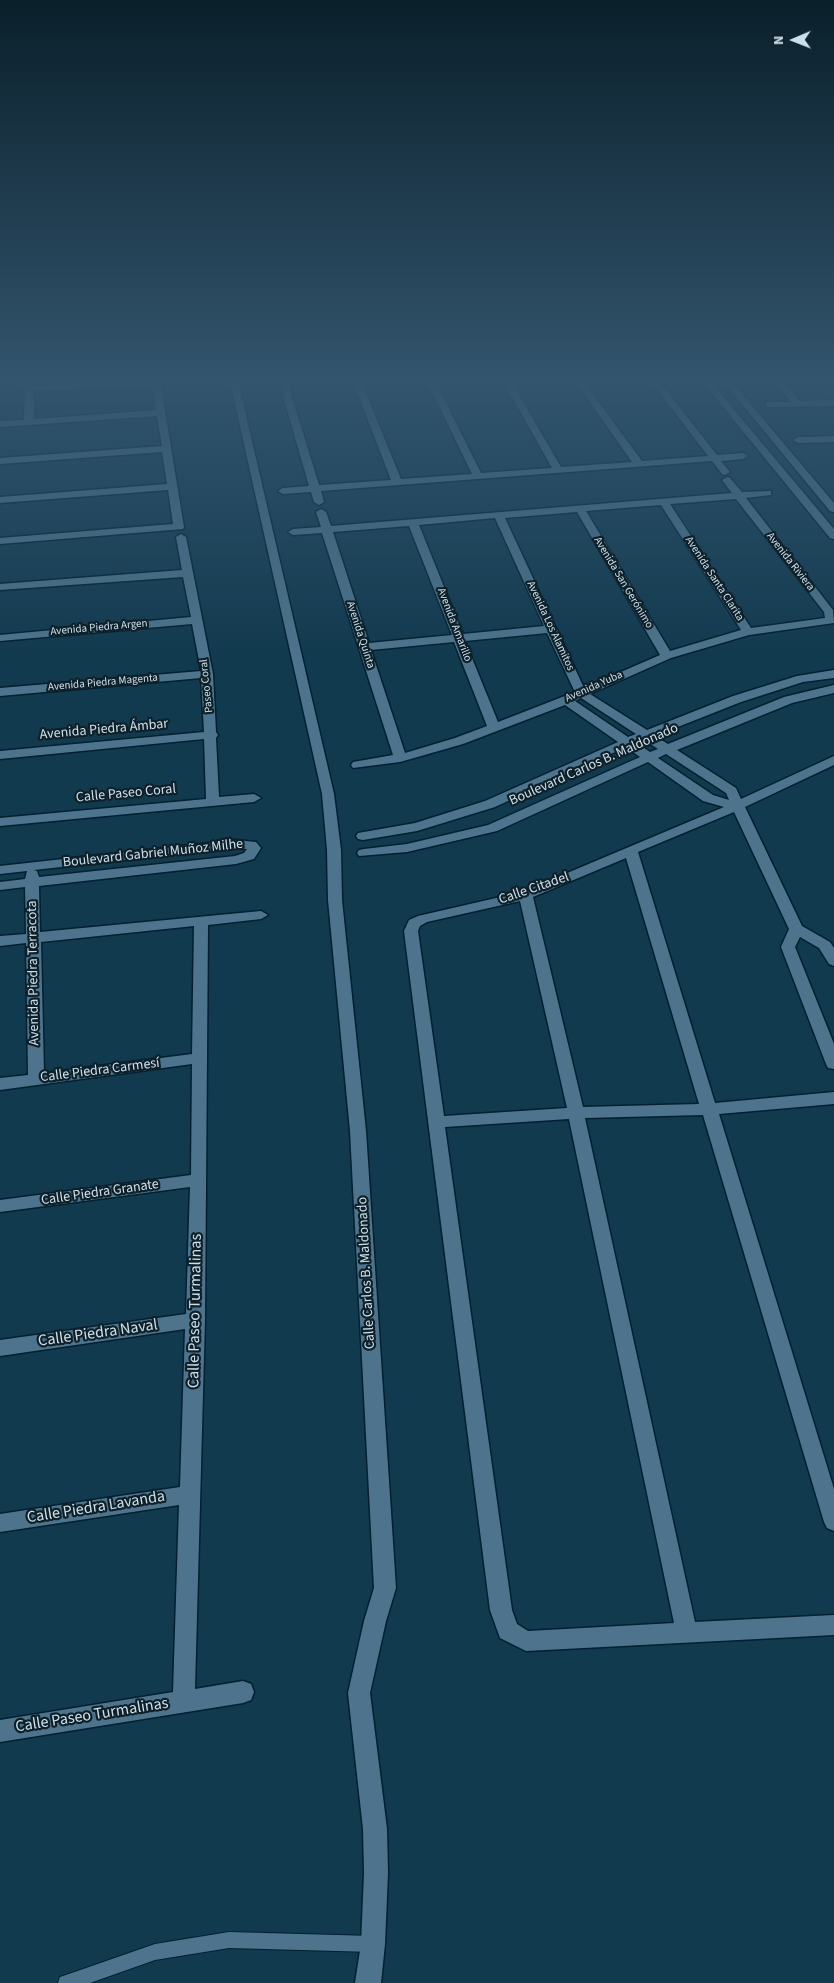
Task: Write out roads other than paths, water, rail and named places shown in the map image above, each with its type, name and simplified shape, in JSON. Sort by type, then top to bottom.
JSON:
[{"type":"street","points":[[0,541],[176,528],[180,526],[170,474]]},
{"type":"street","name":"Calle Carlos B. Maldonado","points":[[255,474],[328,794],[358,1131],[386,1588],[375,1621],[359,1693],[375,1829],[376,1873],[373,1944],[368,1983]]},
{"type":"street","name":"Avenida Quinta","points":[[311,474],[326,529],[400,758]]},
{"type":"street","points":[[394,474],[397,482]]},
{"type":"street","points":[[283,491],[511,474]]},
{"type":"street","name":"Avenida Riviera","points":[[724,474],[739,496],[829,612],[832,620]]},
{"type":"street","points":[[782,474],[834,536]]},
{"type":"street","points":[[804,474],[834,509]]},
{"type":"street","points":[[0,500],[172,487]]},
{"type":"street","points":[[293,532],[768,493]]},
{"type":"street","name":"Avenida Santa Clarita","points":[[664,502],[748,632]]},
{"type":"street","name":"Avenida San Gerónimo","points":[[580,509],[667,656]]},
{"type":"street","name":"Avenida Los Alamitos","points":[[499,516],[581,693]]},
{"type":"street","name":"Avenida Amarillo","points":[[414,523],[494,727]]},
{"type":"street","name":"Paseo Coral","points":[[181,537],[207,674],[212,735],[213,802]]},
{"type":"street","points":[[0,587],[187,573]]},
{"type":"street","name":"Avenida Piedra Argen","points":[[0,638],[198,620]]},
{"type":"street","name":"Avenida Yuba","points":[[357,765],[400,758],[459,742],[566,700],[667,656],[748,632],[832,620]]},
{"type":"street","points":[[364,647],[551,628]]},
{"type":"street","name":"Avenida Piedra Magenta","points":[[0,692],[207,674]]},
{"type":"street","name":"Boulevard Carlos B. Maldonado","points":[[363,836],[416,827],[490,804],[628,742],[770,687],[801,678],[834,674]]},
{"type":"street","name":"Boulevard Carlos B. Maldonado","points":[[364,853],[424,845],[492,828],[668,749],[788,700],[834,689]]},
{"type":"street","points":[[581,693],[731,791],[736,806],[796,929],[825,945],[834,961]]},
{"type":"street","points":[[566,700],[708,798],[736,806]]},
{"type":"street","name":"Avenida Piedra Ámbar","points":[[0,755],[212,735]]},
{"type":"street","name":"Calle Citadel","points":[[437,1122],[411,931],[414,923],[526,895],[631,852],[833,762]]},
{"type":"street","name":"Calle Paseo Coral","points":[[0,822],[254,798]]},
{"type":"street","name":"Boulevard Gabriel Muñoz Milhe","points":[[0,870],[235,844],[251,845],[254,848],[249,856],[236,860],[0,886]]},
{"type":"street","points":[[631,852],[834,1522]]},
{"type":"street","name":"Avenida Piedra Terracota","points":[[31,866],[33,882],[36,1080]]},
{"type":"street","points":[[526,895],[576,1113],[687,1634]]},
{"type":"street","points":[[0,941],[261,915]]},
{"type":"street","name":"Calle Paseo Turmalinas","points":[[184,1700],[196,1320],[201,922]]},
{"type":"street","points":[[796,929],[788,947],[834,1064]]},
{"type":"street","name":"Calle Piedra Carmesí","points":[[0,1084],[200,1058]]},
{"type":"street","points":[[834,1098],[710,1109],[576,1113],[437,1122],[501,1610],[508,1631],[526,1641],[834,1625]]},
{"type":"street","name":"Calle Piedra Granate","points":[[0,1206],[199,1180]]},
{"type":"street","name":"Calle Piedra Naval","points":[[0,1348],[196,1320]]},
{"type":"street","name":"Calle Piedra Lavanda","points":[[0,1523],[192,1494]]},
{"type":"street","name":"Calle Paseo Turmalinas","points":[[0,1731],[243,1692]]},
{"type":"lane","points":[[66,1983],[155,1952],[229,1940],[373,1944]]}]
